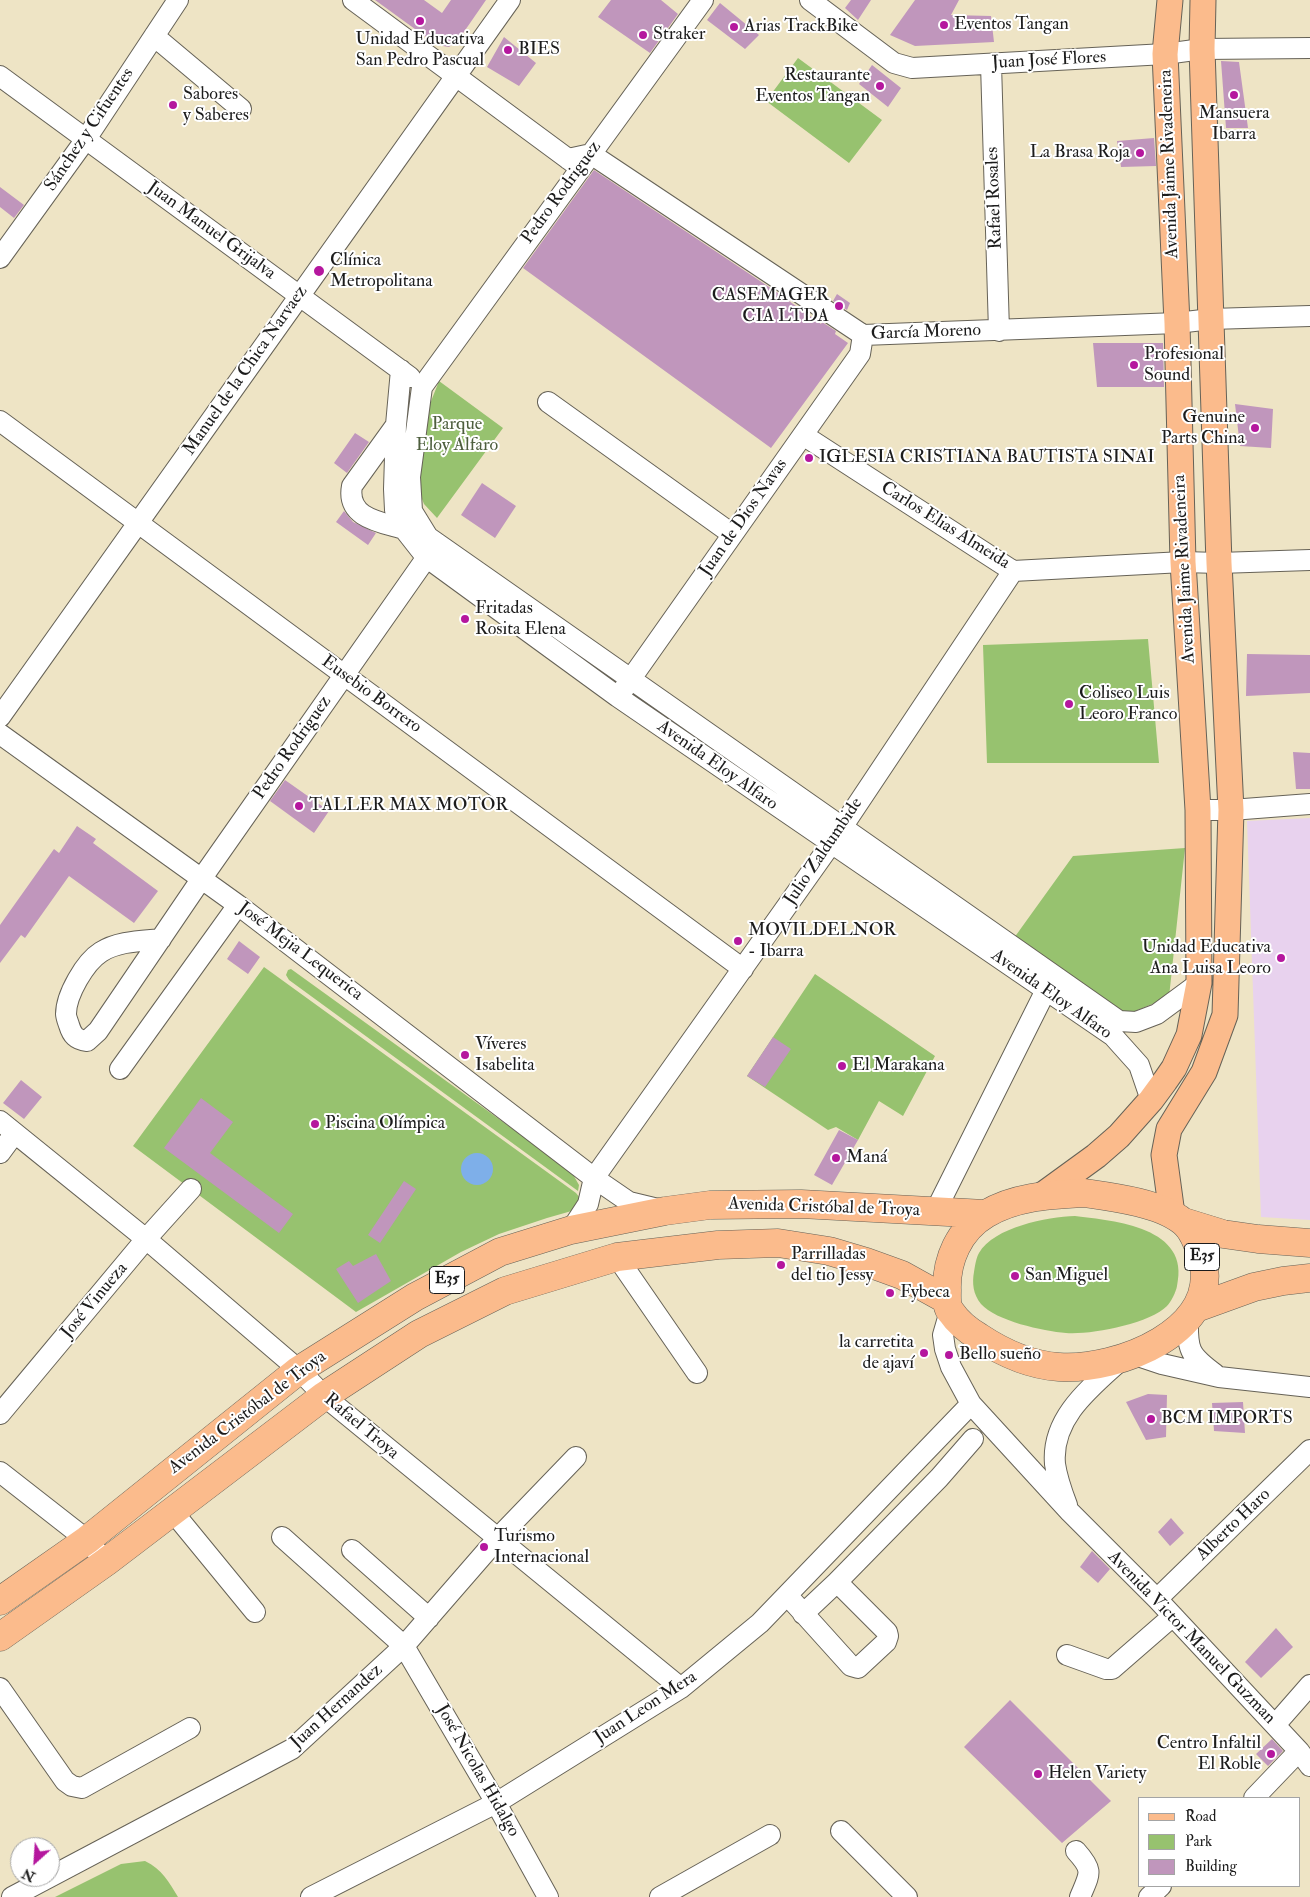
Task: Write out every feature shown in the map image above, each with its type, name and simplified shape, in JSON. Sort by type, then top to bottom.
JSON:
[{"type":"highway","name":"E35","points":[[1310,1243],[1258,1240],[1223,1234],[1129,1199],[1085,1193],[1041,1196],[1003,1206],[985,1214],[966,1230],[953,1251],[946,1275],[948,1305],[972,1333],[999,1350],[1028,1361],[1059,1367],[1090,1366],[1128,1357],[1154,1345],[1172,1332],[1192,1313],[1254,1287],[1310,1278]]},
{"type":"highway","name":"Avenida Cristóbal de Troya","points":[[0,1601],[87,1540],[299,1370],[415,1297],[500,1252],[571,1230],[665,1211],[710,1205],[801,1204],[985,1214]]},
{"type":"highway","name":"E35","points":[[1178,1218],[1197,1241],[1204,1263],[1203,1286],[1192,1313]]},
{"type":"highway","name":"Avenida Cristóbal de Troya","points":[[0,1637],[106,1562],[324,1396],[419,1334],[505,1291],[618,1257],[718,1244],[778,1243],[829,1251],[902,1275],[948,1305]]},
{"type":"main road","name":"Avenida Jaime Rivadeneira","points":[[1041,1196],[1096,1156],[1119,1136],[1151,1100],[1174,1068],[1189,1035],[1199,983],[1198,810],[1183,562],[1165,54],[1170,0]]},
{"type":"main road","name":"Avenida Jaime Rivadeneira","points":[[1178,1218],[1164,1155],[1169,1129],[1204,1072],[1225,1015],[1231,810],[1219,563],[1202,49],[1203,0]]},
{"type":"street","name":"Sánchez y Cifuentes","points":[[0,258],[86,139],[178,0]]},
{"type":"street","name":"García Moreno","points":[[353,0],[456,76],[580,160],[863,336],[1310,316]]},
{"type":"street","name":"Manuel de la Chica Narvaez","points":[[0,717],[510,0]]},
{"type":"street","name":"Pedro Rodriguez","points":[[422,387],[580,160],[703,0]]},
{"type":"street","name":"Juan José Flores","points":[[810,0],[833,7],[894,63],[912,68],[1165,54],[1202,49],[1310,48]]},
{"type":"street","points":[[154,36],[240,109]]},
{"type":"street","name":"Rafael Rosales","points":[[991,64],[999,331]]},
{"type":"street","name":"Juan Manuel Grijalva","points":[[0,76],[422,387]]},
{"type":"street","name":"Juan de Dios Navas","points":[[618,697],[860,354],[863,336]]},
{"type":"street","name":"Avenida Eloy Alfaro","points":[[401,370],[396,425],[394,489],[395,510],[404,530],[618,697],[836,836],[1119,1021],[1136,1022],[1157,1014],[1199,983]]},
{"type":"street","name":"Avenida Eloy Alfaro","points":[[422,387],[410,477],[412,511],[428,537],[431,550],[630,680],[836,836],[1046,990],[1113,1036],[1139,1065],[1151,1100]]},
{"type":"street","points":[[548,402],[732,534]]},
{"type":"street","name":"Eusebio Borrero","points":[[0,421],[743,969]]},
{"type":"street","points":[[396,425],[352,486],[350,497],[352,504],[365,516],[404,530]]},
{"type":"street","name":"Carlos Elias Almeida","points":[[802,435],[1013,570],[1183,562],[1219,563],[1310,560]]},
{"type":"street","name":"Pedro Rodriguez","points":[[161,939],[126,943],[101,952],[87,966],[72,990],[66,1014],[72,1034],[79,1040],[87,1041],[98,1031],[161,939],[202,878],[431,550]]},
{"type":"street","name":"Julio Zaldumbide","points":[[594,1178],[836,836],[1013,570]]},
{"type":"street","name":"José Mejia Lequerica","points":[[0,734],[202,878],[594,1178],[629,1202],[665,1211]]},
{"type":"street","points":[[1198,810],[1231,810],[1310,804]]},
{"type":"street","points":[[120,1069],[238,905]]},
{"type":"street","points":[[935,1212],[1046,990]]},
{"type":"street","points":[[0,1153],[7,1127]]},
{"type":"street","name":"Rafael Troya","points":[[7,1127],[146,1239],[299,1370],[324,1396],[681,1688]]},
{"type":"street","points":[[571,1230],[588,1204],[594,1178]]},
{"type":"street","name":"José Vinueza","points":[[0,1414],[146,1239],[191,1189]]},
{"type":"street","points":[[618,1257],[697,1373]]},
{"type":"street","name":"Avenida Victor Manuel Guzman","points":[[948,1305],[943,1335],[945,1349],[951,1367],[971,1404],[1070,1512],[1157,1599],[1305,1759]]},
{"type":"street","points":[[1192,1313],[1188,1340],[1191,1351],[1198,1361],[1219,1377]]},
{"type":"street","points":[[1128,1357],[1219,1377],[1310,1387]]},
{"type":"street","name":"Avenida Victor Manuel Guzman","points":[[1070,1512],[1055,1464],[1058,1437],[1066,1417],[1082,1396],[1128,1357]]},
{"type":"street","name":"Juan Leon Mera","points":[[311,1897],[496,1803],[681,1688],[760,1623],[971,1404]]},
{"type":"street","points":[[803,1614],[939,1478],[973,1439]]},
{"type":"street","name":"Alberto Haro","points":[[1157,1599],[1310,1450]]},
{"type":"street","name":"Juan Hernandez","points":[[12,1897],[292,1749],[404,1646],[497,1539],[576,1457]]},
{"type":"street","points":[[919,1458],[939,1478]]},
{"type":"street","points":[[0,1472],[87,1540],[106,1562]]},
{"type":"street","points":[[172,1512],[255,1612]]},
{"type":"street","name":"José Nicolas Hidalgo","points":[[282,1537],[404,1646],[496,1803],[548,1897]]},
{"type":"street","points":[[352,1550],[429,1618]]},
{"type":"street","points":[[787,1596],[851,1666],[858,1668],[886,1642],[888,1636],[887,1632],[837,1582]]},
{"type":"street","points":[[1067,1655],[1106,1669],[1112,1669],[1173,1616]]},
{"type":"street","points":[[1274,1725],[1310,1685]]},
{"type":"street","points":[[0,1688],[65,1781],[72,1786],[82,1788],[190,1728]]},
{"type":"street","points":[[1255,1797],[1305,1759]]},
{"type":"street","points":[[841,1831],[907,1897]]},
{"type":"street","points":[[660,1897],[770,1835]]},
{"type":"street","points":[[1076,1851],[1088,1864],[1089,1871],[1088,1879],[1080,1897]]},
{"type":"street","points":[[1149,1897],[1160,1887]]},
{"type":"shaded area","name":"Unidad Educativa Ana Luisa Leoro","points":[[1310,818],[1310,1220],[1261,1217],[1247,821]]},
{"type":"green space","points":[[798,58],[882,120],[849,163],[766,101]]},
{"type":"green space","name":"Parque Eloy Alfaro","points":[[439,381],[503,428],[437,518],[424,504],[418,489],[428,409]]},
{"type":"green space","name":"Coliseo Luis Leoro Franco","points":[[1148,639],[1159,763],[987,763],[983,645]]},
{"type":"green space","points":[[1185,848],[1169,997],[1121,1017],[1014,938],[1073,856]]},
{"type":"green space","name":"Piscina Olímpica","points":[[264,967],[576,1193],[580,1198],[575,1210],[499,1234],[461,1252],[356,1312],[133,1146]]},
{"type":"green space","points":[[291,969],[571,1171],[579,1185],[578,1191],[289,980],[286,975],[288,970]]},
{"type":"green space","name":"El Marakana","points":[[815,974],[935,1056],[903,1116],[879,1101],[858,1140],[836,1127],[828,1130],[747,1076]]},
{"type":"green space","points":[[1075,1216],[1129,1225],[1161,1239],[1173,1251],[1178,1266],[1176,1288],[1167,1306],[1147,1318],[1119,1327],[1089,1332],[1066,1333],[1008,1320],[988,1310],[981,1304],[975,1292],[973,1276],[978,1255],[986,1244],[996,1236],[1022,1225],[1036,1221]]},
{"type":"green space","points":[[145,1861],[161,1872],[178,1897],[55,1897],[121,1864]]},
{"type":"water","points":[[477,1153],[488,1158],[493,1169],[488,1180],[477,1185],[466,1180],[461,1169],[466,1158]]},
{"type":"building","name":"Unidad Educativa San Pedro Pascual","points":[[375,0],[424,0],[442,13],[451,0],[486,0],[459,39],[449,47],[437,45]]},
{"type":"building","name":"Straker","points":[[611,0],[661,0],[678,14],[650,53],[598,17]]},
{"type":"building","points":[[851,0],[871,0],[858,20],[845,8]]},
{"type":"building","name":"Eventos Tangan","points":[[915,0],[959,0],[951,15],[991,16],[994,42],[915,46],[890,35]]},
{"type":"building","name":"Arias TrackBike","points":[[720,3],[759,35],[745,49],[707,20]]},
{"type":"building","name":"BIES","points":[[504,37],[536,63],[519,86],[487,67]]},
{"type":"building","name":"Mansuera Ibarra","points":[[1221,61],[1239,62],[1248,128],[1226,128]]},
{"type":"building","name":"Restaurante Eventos Tangan","points":[[872,65],[901,88],[888,107],[859,84]]},
{"type":"building","name":"La Brasa Roja","points":[[1154,138],[1156,166],[1121,167],[1117,141]]},
{"type":"building","points":[[594,170],[778,293],[821,324],[822,322],[836,331],[835,334],[848,343],[771,448],[523,268]]},
{"type":"building","points":[[0,187],[24,205],[14,218],[0,207]]},
{"type":"building","points":[[837,294],[850,303],[847,310],[833,301]]},
{"type":"building","name":"Profesional Sound","points":[[1093,343],[1163,343],[1164,387],[1097,387]]},
{"type":"building","name":"Genuine Parts China","points":[[1235,404],[1273,409],[1271,448],[1240,446]]},
{"type":"building","points":[[355,433],[369,442],[347,473],[334,463]]},
{"type":"building","points":[[482,483],[516,506],[495,538],[461,515]]},
{"type":"building","points":[[344,511],[353,522],[376,533],[368,545],[336,522]]},
{"type":"building","points":[[1247,654],[1310,655],[1310,693],[1246,696]]},
{"type":"building","points":[[1293,752],[1310,753],[1310,789],[1296,789]]},
{"type":"building","name":"TALLER MAX MOTOR","points":[[285,780],[329,811],[314,833],[270,801]]},
{"type":"building","points":[[77,826],[96,839],[93,843],[158,891],[134,923],[69,876],[25,938],[21,935],[0,963],[0,925],[54,849],[59,853]]},
{"type":"building","points":[[239,941],[260,957],[248,974],[227,959]]},
{"type":"building","points":[[773,1037],[791,1049],[765,1087],[747,1076]]},
{"type":"building","points":[[21,1080],[42,1097],[24,1119],[3,1103]]},
{"type":"building","points":[[201,1098],[233,1122],[210,1153],[293,1214],[279,1233],[164,1148]]},
{"type":"building","name":"Maná","points":[[839,1130],[858,1140],[832,1185],[814,1175]]},
{"type":"building","points":[[404,1181],[416,1189],[380,1243],[368,1235]]},
{"type":"building","points":[[376,1254],[391,1281],[358,1303],[336,1269],[349,1261],[353,1266]]},
{"type":"building","name":"BCM IMPORTS","points":[[1148,1394],[1167,1395],[1166,1437],[1146,1440],[1126,1402]]},
{"type":"building","points":[[1243,1402],[1245,1433],[1214,1431],[1212,1403]]},
{"type":"building","points":[[1171,1518],[1184,1533],[1170,1546],[1158,1532]]},
{"type":"building","points":[[1092,1551],[1110,1569],[1098,1583],[1080,1567]]},
{"type":"building","points":[[1276,1628],[1293,1647],[1261,1678],[1245,1662]]},
{"type":"building","name":"Helen Variety","points":[[1010,1700],[1111,1801],[1062,1843],[964,1747]]},
{"type":"building","name":"Centro Infaltil El Roble","points":[[1272,1739],[1283,1751],[1268,1766],[1256,1754]]},
{"type":"place","name":"Unidad Educativa San Pedro Pascual","points":[[420,21]]},
{"type":"place","name":"Eventos Tangan","points":[[944,25]]},
{"type":"place","name":"Arias TrackBike","points":[[734,27]]},
{"type":"place","name":"Straker","points":[[643,35]]},
{"type":"place","name":"BIES","points":[[508,50]]},
{"type":"place","name":"Restaurante Eventos Tangan","points":[[880,86]]},
{"type":"place","name":"Mansuera Ibarra","points":[[1234,95]]},
{"type":"place","name":"Sabores y Saberes","points":[[173,105]]},
{"type":"place","name":"La Brasa Roja","points":[[1140,153]]},
{"type":"place","name":"Clínica Metropolitana","points":[[319,271]]},
{"type":"place","name":"CASEMAGER CIA LTDA","points":[[839,306]]},
{"type":"place","name":"Profesional Sound","points":[[1134,365]]},
{"type":"place","name":"Genuine Parts China","points":[[1255,428]]},
{"type":"place","name":"IGLESIA CRISTIANA BAUTISTA SINAI","points":[[809,458]]},
{"type":"place","name":"Fritadas Rosita Elena","points":[[465,619]]},
{"type":"place","name":"Coliseo Luis Leoro Franco","points":[[1069,704]]},
{"type":"place","name":"TALLER MAX MOTOR","points":[[299,806]]},
{"type":"place","name":"MOVILDELNOR - Ibarra","points":[[738,941]]},
{"type":"place","name":"Unidad Educativa Ana Luisa Leoro","points":[[1281,958]]},
{"type":"place","name":"Víveres Isabelita","points":[[465,1055]]},
{"type":"place","name":"El Marakana","points":[[842,1066]]},
{"type":"place","name":"Piscina Olímpica","points":[[315,1124]]},
{"type":"place","name":"Maná","points":[[836,1158]]},
{"type":"place","name":"Parrilladas del tio Jessy","points":[[781,1265]]},
{"type":"place","name":"San Miguel","points":[[1015,1276]]},
{"type":"place","name":"Fybeca","points":[[890,1293]]},
{"type":"place","name":"la carretita de ajaví","points":[[924,1353]]},
{"type":"place","name":"Bello sueño","points":[[949,1355]]},
{"type":"place","name":"BCM IMPORTS","points":[[1151,1419]]},
{"type":"place","name":"Turismo Internacional","points":[[484,1547]]},
{"type":"place","name":"Centro Infaltil El Roble","points":[[1271,1754]]},
{"type":"place","name":"Helen Variety","points":[[1038,1774]]}]
